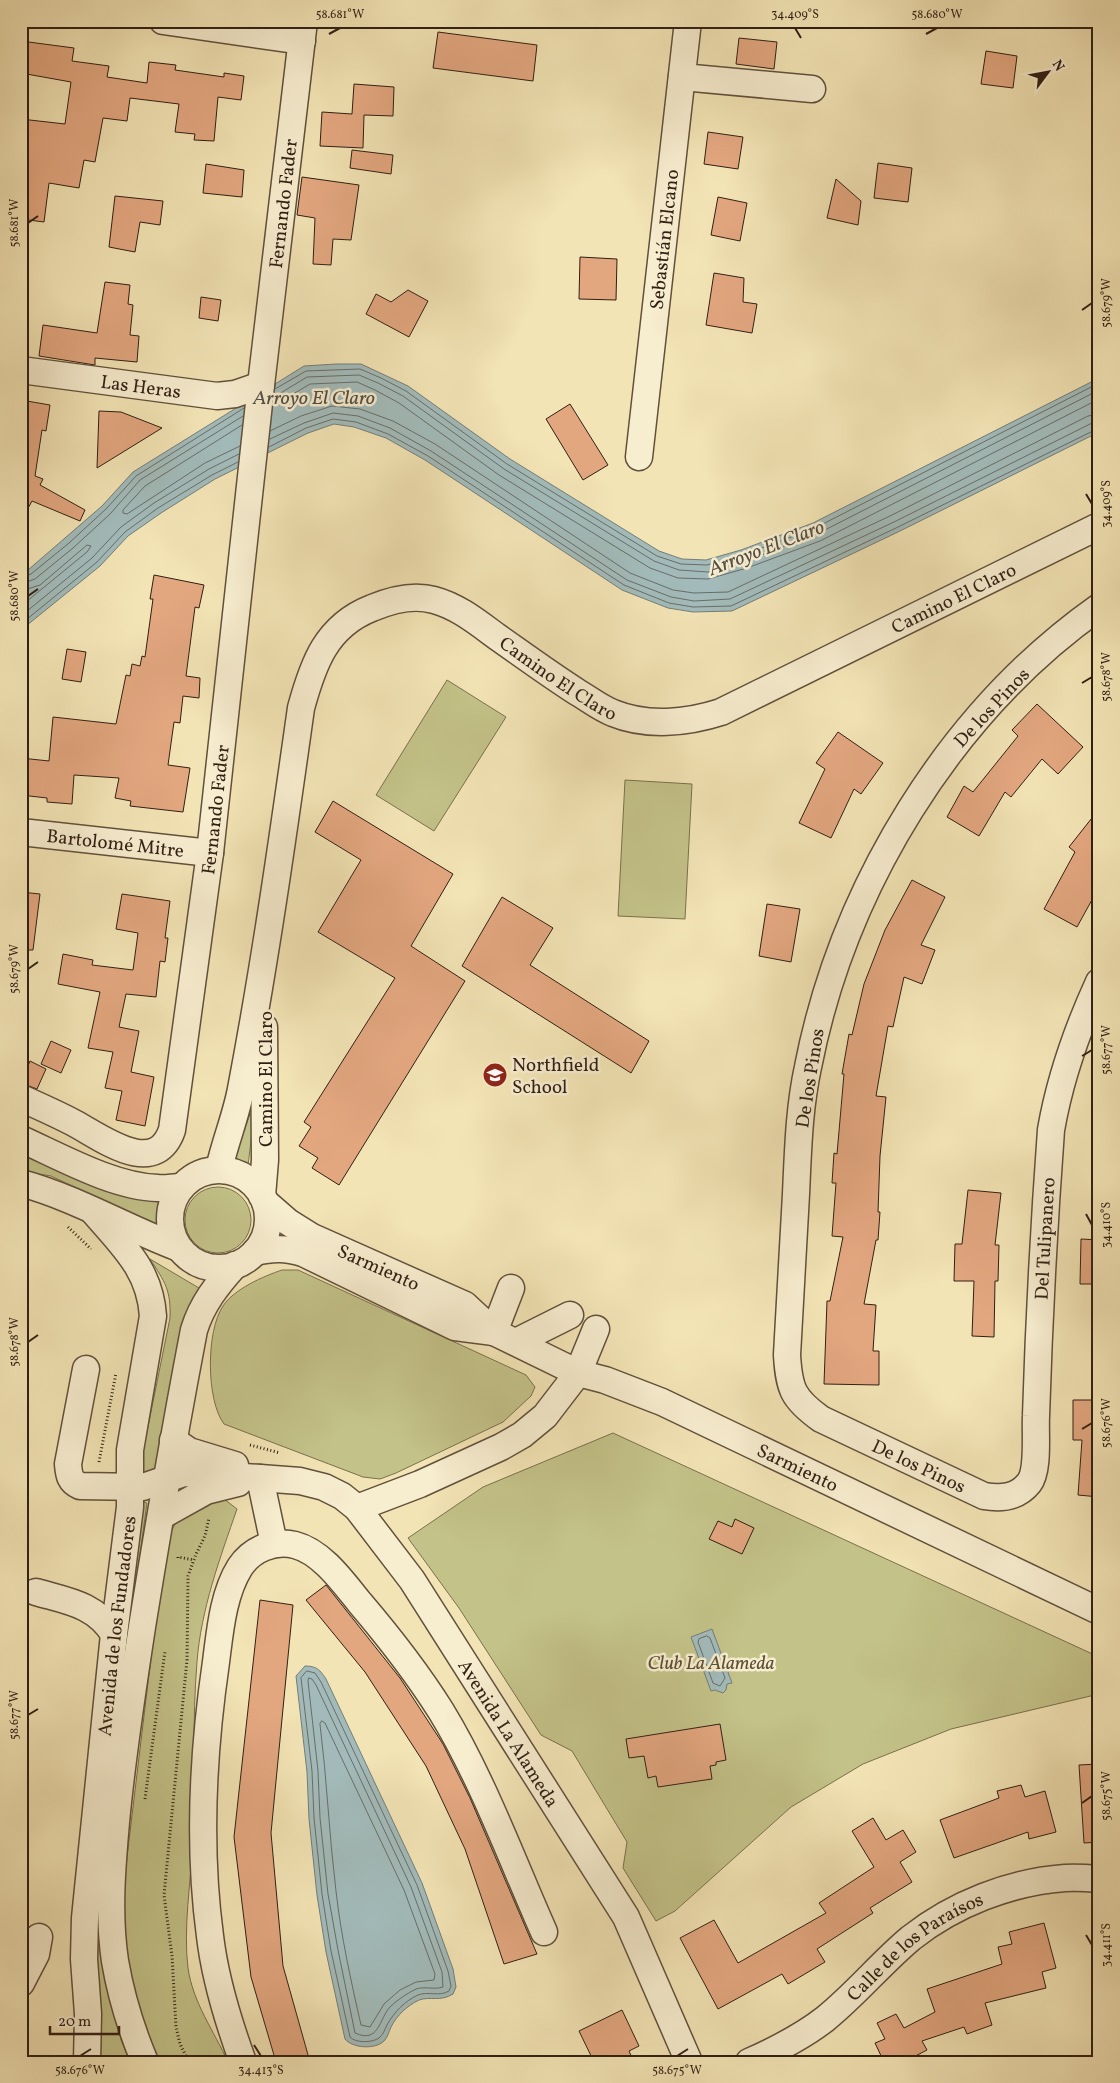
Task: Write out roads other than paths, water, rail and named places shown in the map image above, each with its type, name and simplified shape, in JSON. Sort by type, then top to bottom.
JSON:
[{"type":"street","points":[[164,21],[303,31]]},
{"type":"street","name":"Sebastián Elcano","points":[[639,457],[688,21]]},
{"type":"street","name":"Fernando Fader","points":[[21,1098],[128,1151],[152,1153],[161,1149],[168,1142],[172,1130],[210,852],[261,385],[303,31]]},
{"type":"street","points":[[682,77],[812,90]]},
{"type":"street","name":"Las Heras","points":[[21,370],[217,396],[234,394],[261,385]]},
{"type":"street","name":"Camino El Claro","points":[[219,1169],[240,1092],[264,962],[301,708],[311,672],[319,653],[331,637],[362,612],[388,601],[410,597],[434,599],[470,617],[550,674],[613,713],[653,722],[700,718],[721,712],[1099,526]]},
{"type":"street","name":"De los Pinos","points":[[1015,1496],[996,1498],[984,1496],[821,1419],[802,1406],[794,1393],[788,1376],[787,1355],[802,1109],[807,1068],[828,984],[854,913],[898,830],[944,759],[973,724],[1049,646],[1099,607]]},
{"type":"street","name":"Bartolomé Mitre","points":[[21,832],[210,852]]},
{"type":"street","name":"Camino El Claro","points":[[264,962],[264,1199]]},
{"type":"street","name":"Del Tulipanero","points":[[1015,1496],[1029,1483],[1034,1470],[1049,1162],[1056,1099],[1071,1049],[1099,982]]},
{"type":"street","points":[[21,1139],[94,1172],[112,1178],[139,1186],[158,1188],[181,1187]]},
{"type":"street","points":[[219,1169],[232,1171],[244,1177],[255,1186],[264,1199],[268,1215],[267,1229],[263,1241],[245,1259],[223,1268],[204,1266],[188,1257],[179,1248],[172,1233],[170,1217],[173,1201],[181,1187],[204,1171],[219,1169]]},
{"type":"street","points":[[21,1183],[94,1210],[149,1237],[179,1248]]},
{"type":"street","name":"Sarmiento","points":[[264,1199],[288,1222],[312,1237],[465,1305],[505,1337],[578,1373],[605,1380],[662,1402],[1099,1611]]},
{"type":"street","name":"Avenida de los Fundadores","points":[[87,2062],[88,2014],[84,1959],[85,1918],[114,1634],[130,1507],[130,1450],[153,1316],[152,1299],[142,1271],[94,1210]]},
{"type":"street","name":"Sarmiento","points":[[245,1259],[271,1248],[288,1248],[303,1253],[455,1327],[505,1337]]},
{"type":"street","name":"Avenida de los Fundadores","points":[[145,2062],[124,2002],[115,1960],[112,1920],[112,1861],[121,1770],[173,1440],[194,1330],[199,1315],[209,1297],[245,1259]]},
{"type":"street","points":[[511,1288],[505,1337],[570,1314]]},
{"type":"street","points":[[357,1508],[428,1481],[501,1447],[522,1435],[545,1416],[578,1373],[596,1329]]},
{"type":"street","name":"Avenida La Alameda","points":[[86,1369],[68,1464],[70,1478],[80,1486],[131,1488],[153,1484],[184,1473],[300,1481],[324,1487],[342,1496],[357,1508],[412,1580],[626,1916],[689,2062]]},
{"type":"street","name":"Avenida La Alameda","points":[[173,1440],[189,1451],[238,1466],[260,1478]]},
{"type":"street","points":[[260,1478],[274,1544]]},
{"type":"street","name":"Avenida La Alameda","points":[[161,1516],[206,1491],[260,1478]]},
{"type":"street","points":[[243,2062],[228,2020],[210,1939],[205,1887],[204,1822],[209,1711],[219,1635],[230,1589],[238,1570],[254,1552],[274,1544],[294,1545],[308,1550],[324,1562],[398,1649],[441,1711],[474,1772],[544,1932]]},
{"type":"street","points":[[114,1634],[100,1616],[85,1607],[36,1592],[87,1594],[112,1585],[122,1576]]},
{"type":"street","name":"Calle de los Paraísos","points":[[749,2062],[784,2046],[826,2018],[911,1939],[944,1915],[982,1897],[1018,1886],[1065,1878],[1099,1878]]},
{"type":"street","points":[[21,1983],[36,1954],[39,1936]]},
{"type":"water","name":"Arroyo El Claro","points":[[361,364],[408,386],[510,459],[659,551],[682,559],[706,560],[741,550],[813,523],[1099,378],[1099,432],[898,532],[732,611],[693,612],[668,608],[622,590],[425,460],[386,438],[354,427],[334,424],[308,433],[215,479],[161,513],[128,536],[100,566],[21,630],[21,573],[28,570],[102,506],[133,472],[304,366]]},
{"type":"water","points":[[712,1629],[732,1683],[727,1684],[726,1690],[723,1693],[715,1690],[711,1691],[691,1637]]},
{"type":"water","points":[[305,1666],[318,1669],[326,1679],[422,1883],[453,1969],[456,1987],[453,1994],[444,1998],[419,2000],[410,2005],[396,2019],[384,2041],[370,2047],[358,2046],[345,2039],[326,1952],[317,1895],[309,1819],[307,1772],[296,1676]]},
{"type":"place","name":"Northfield School","points":[[495,1075]]},
{"type":"park label","name":"Club La Alameda","points":[[711,1662]]}]
